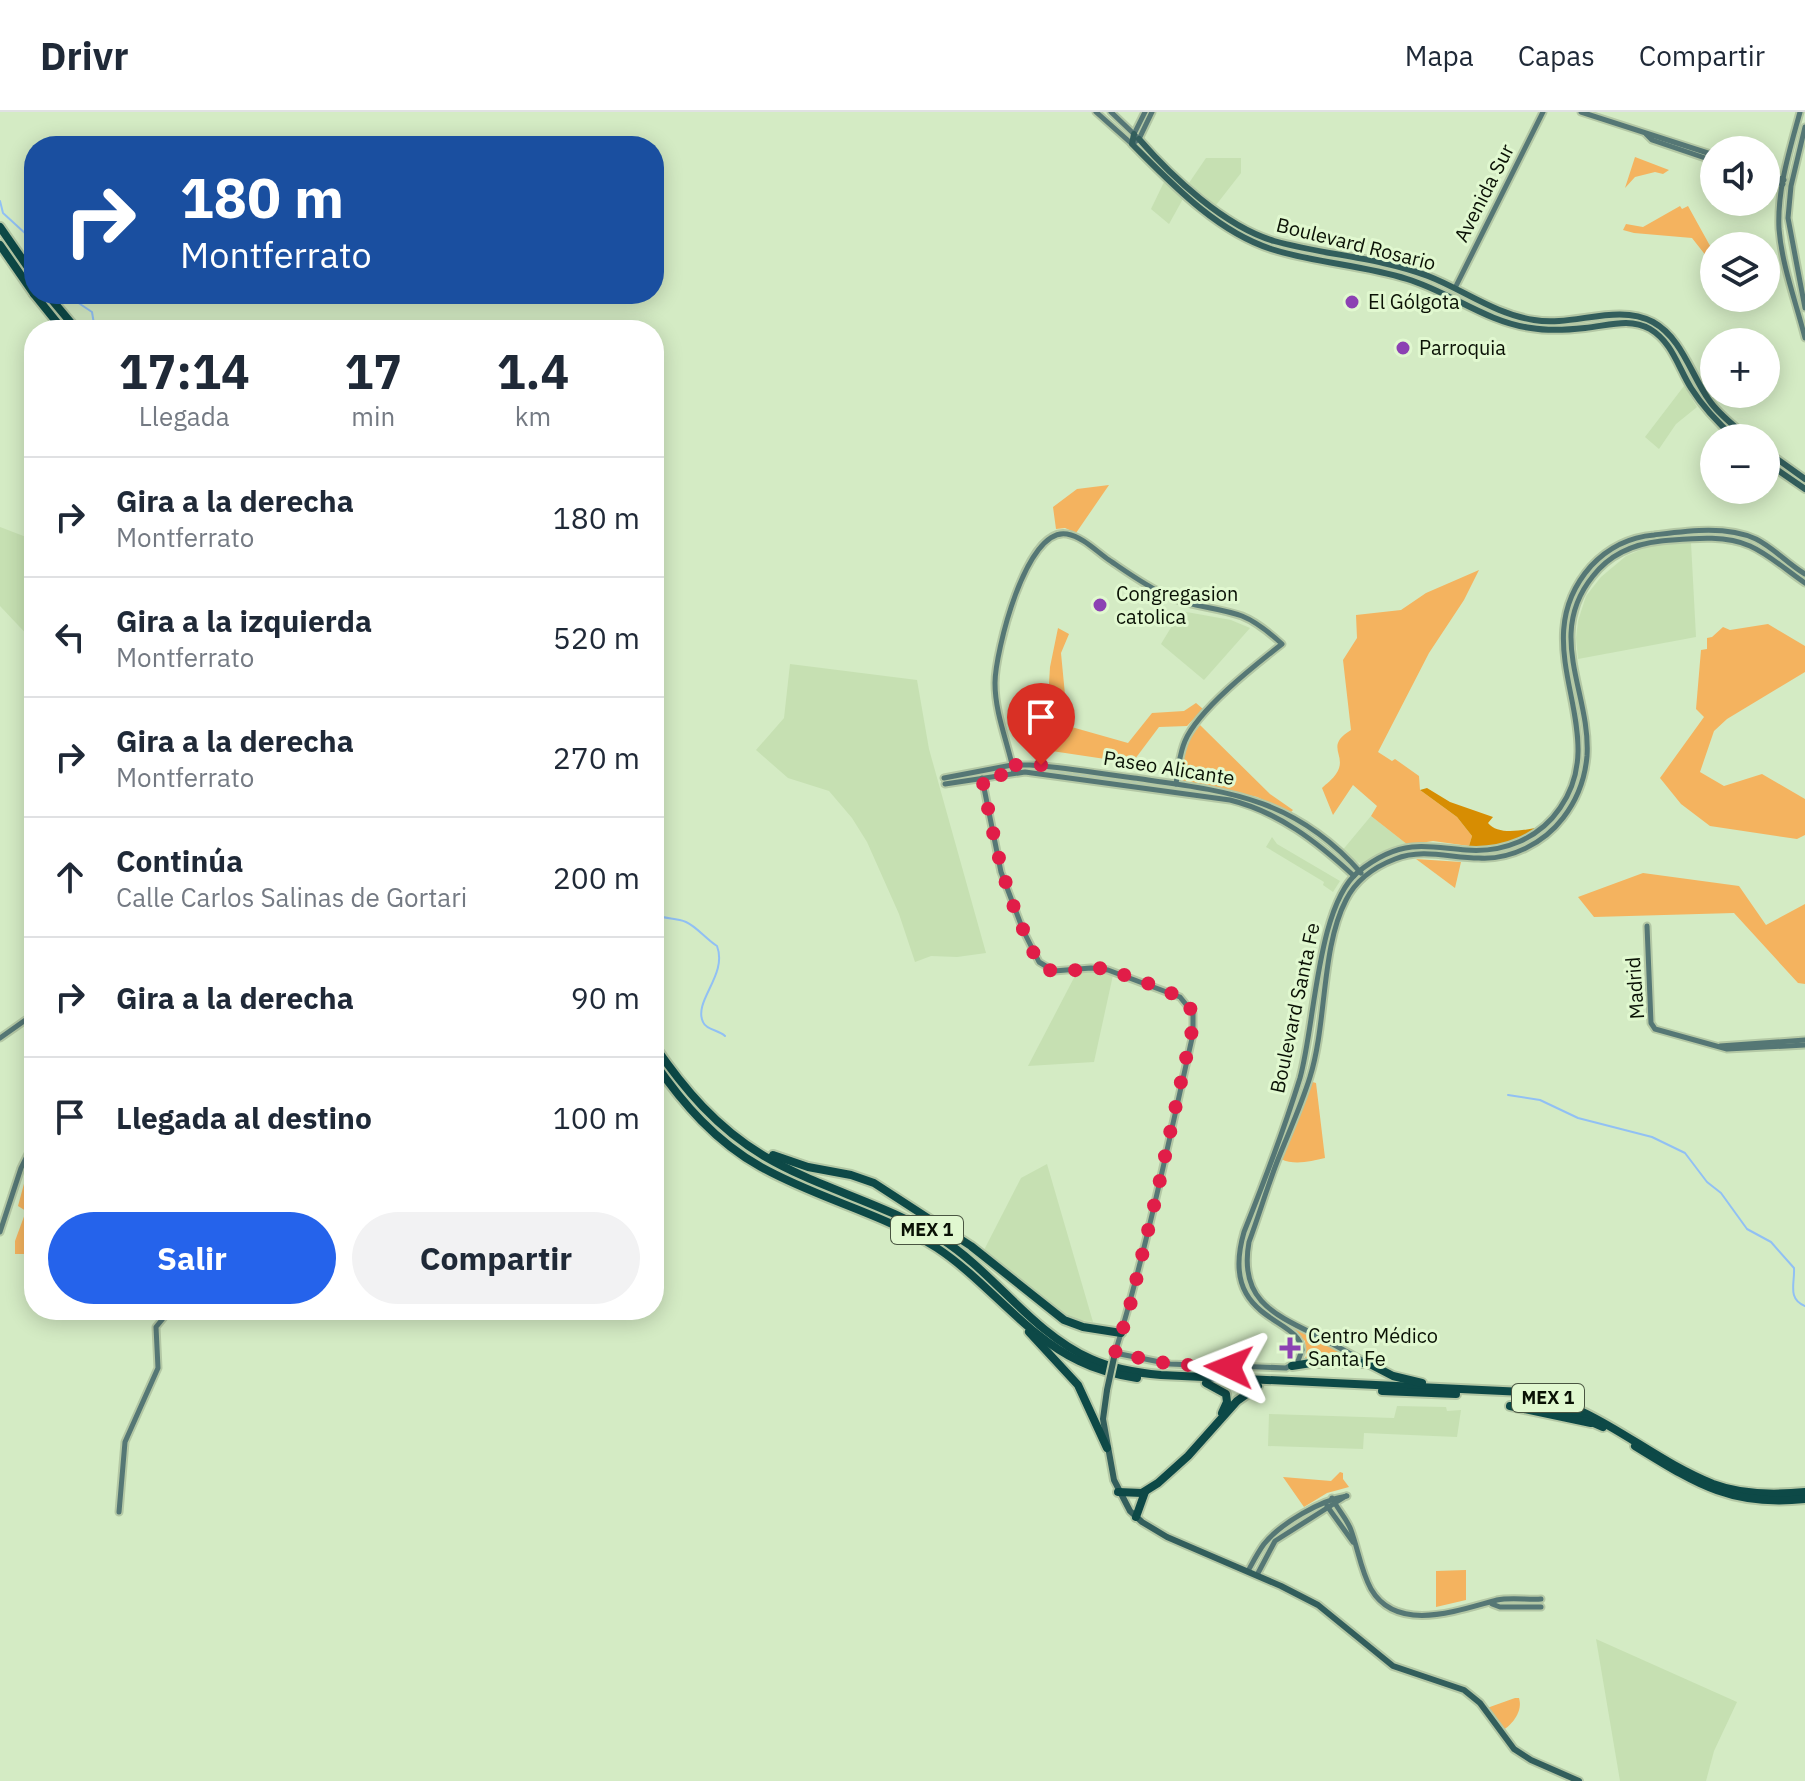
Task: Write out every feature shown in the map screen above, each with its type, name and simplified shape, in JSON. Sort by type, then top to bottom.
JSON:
[{"type":"highway","points":[[0,227],[24,262]]},
{"type":"highway","points":[[0,245],[24,280]]},
{"type":"highway","points":[[42,304],[55,320]]},
{"type":"highway","points":[[55,304],[69,320]]},
{"type":"highway","name":"MEX 1","points":[[664,1058],[701,1106],[749,1146],[798,1173],[882,1207],[939,1238],[972,1261],[1056,1338],[1089,1358],[1136,1373],[1513,1391],[1553,1399],[1594,1415],[1714,1484],[1753,1493],[1805,1492]]},
{"type":"highway","name":"MEX 1","points":[[664,1076],[688,1108],[736,1152],[780,1177],[866,1211],[923,1239],[978,1278],[1055,1348],[1096,1369],[1155,1380],[1513,1396],[1561,1407],[1596,1423],[1711,1490],[1749,1499],[1805,1499]]},
{"type":"highway","points":[[749,1146],[808,1167],[874,1183],[971,1246],[1054,1314],[1077,1326],[1121,1333]]},
{"type":"highway","points":[[1020,1318],[1078,1385],[1107,1448]]},
{"type":"highway","points":[[1292,1366],[1368,1363],[1393,1376],[1442,1387]]},
{"type":"highway","points":[[1195,1365],[1248,1380]]},
{"type":"highway","points":[[1206,1383],[1226,1394],[1226,1406],[1217,1421]]},
{"type":"highway","points":[[1136,1517],[1145,1492],[1188,1456],[1242,1396],[1258,1386]]},
{"type":"highway","points":[[1510,1406],[1580,1423],[1596,1423]]},
{"type":"highway","points":[[1118,1492],[1145,1492]]},
{"type":"main road","points":[[1132,144],[1137,136]]},
{"type":"main road","name":"Boulevard Rosario","points":[[1137,136],[1226,222],[1271,240],[1403,268],[1455,288],[1500,312],[1532,320],[1556,321],[1627,314],[1651,321],[1676,342],[1711,404],[1733,424]]},
{"type":"main road","name":"Boulevard Rosario","points":[[1132,144],[1185,194],[1247,239],[1271,249],[1400,277],[1498,320],[1535,329],[1625,323],[1644,326],[1669,346],[1698,399],[1722,424]]},
{"type":"main road","points":[[1400,277],[1403,268]]},
{"type":"main road","points":[[1780,461],[1805,479]]},
{"type":"main road","points":[[1780,472],[1805,489]]},
{"type":"main road","points":[[1115,1353],[1103,1413],[1107,1448],[1118,1492],[1136,1517],[1167,1537],[1318,1605],[1393,1666],[1464,1690],[1480,1703],[1514,1749],[1576,1780]]},
{"type":"street","points":[[1096,112],[1132,144]]},
{"type":"street","points":[[1111,112],[1137,136]]},
{"type":"street","points":[[1137,136],[1145,112]]},
{"type":"street","points":[[1137,136],[1152,112]]},
{"type":"street","name":"Avenida Sur","points":[[1455,288],[1543,112]]},
{"type":"street","points":[[1581,112],[1646,134],[1652,140],[1700,154]]},
{"type":"street","points":[[1800,112],[1783,182],[1779,218],[1781,240],[1804,333]]},
{"type":"street","points":[[1805,127],[1791,186],[1788,218],[1805,308]]},
{"type":"street","points":[[1014,773],[995,699],[996,668],[1004,628],[1023,576],[1045,543],[1056,535],[1065,534],[1087,544],[1161,593],[1183,602],[1244,617],[1282,644],[1193,726],[1184,744],[1176,784]]},
{"type":"street","points":[[1359,876],[1410,855],[1488,858],[1510,854],[1540,839],[1563,818],[1581,785],[1587,755],[1571,653],[1572,621],[1582,591],[1607,561],[1629,548],[1651,542],[1714,539],[1741,542],[1770,553],[1805,574]]},
{"type":"street","points":[[1770,553],[1805,583]]},
{"type":"street","name":"Paseo Alicante","points":[[1295,823],[1230,800],[1049,775],[1014,773],[945,781],[1012,765],[1041,765],[1239,795],[1267,803],[1295,823],[1359,876]]},
{"type":"street","points":[[982,778],[1001,872],[1033,952],[1043,967],[1054,971],[1108,970],[1180,997],[1193,1013],[1193,1034],[1161,1176],[1115,1353],[1170,1364],[1276,1369],[1292,1366]]},
{"type":"street","name":"Boulevard Santa Fe","points":[[1359,876],[1337,920],[1322,1023],[1310,1077],[1249,1242],[1247,1268],[1254,1292],[1276,1315],[1368,1363]]},
{"type":"street","name":"Boulevard Santa Fe","points":[[1292,1366],[1300,1357],[1302,1344],[1254,1304],[1241,1282],[1238,1256],[1301,1075],[1327,928],[1339,895],[1359,876]]},
{"type":"street","name":"Madrid","points":[[1647,926],[1653,1027],[1719,1046],[1805,1042]]},
{"type":"street","points":[[0,1038],[24,1021]]},
{"type":"street","points":[[0,1232],[24,1162]]},
{"type":"street","points":[[119,1512],[123,1450],[158,1368],[156,1327],[162,1320]]},
{"type":"street","points":[[1248,1571],[1270,1538],[1327,1504],[1335,1505],[1347,1496],[1332,1498],[1327,1504],[1275,1541],[1257,1575]]},
{"type":"street","points":[[1332,1498],[1352,1533],[1353,1542]]},
{"type":"street","points":[[1327,1504],[1353,1542],[1374,1594],[1397,1611],[1434,1615],[1499,1600],[1541,1599]]},
{"type":"street","points":[[1491,1604],[1500,1607],[1541,1607]]},
{"type":"shaded area","points":[[1635,157],[1669,170],[1663,174],[1655,172],[1635,177],[1625,188]]},
{"type":"shaded area","points":[[1206,158],[1241,158],[1241,173],[1216,205],[1189,183]]},
{"type":"shaded area","points":[[1165,180],[1184,197],[1169,224],[1151,209]]},
{"type":"shaded area","points":[[1680,206],[1682,209],[1688,206],[1702,232],[1700,248],[1692,238],[1623,230],[1626,224],[1643,227]]},
{"type":"shaded area","points":[[1684,386],[1697,407],[1676,424],[1659,449],[1645,437]]},
{"type":"shaded area","points":[[1109,485],[1076,533],[1065,528],[1056,529],[1053,507],[1077,489]]},
{"type":"shaded area","points":[[0,527],[24,536],[24,631],[0,606]]},
{"type":"shaded area","points":[[1691,543],[1696,637],[1578,659],[1578,621],[1586,596],[1601,577],[1626,556],[1652,545]]},
{"type":"shaded area","points":[[1479,570],[1464,600],[1429,653],[1378,752],[1392,761],[1395,759],[1419,776],[1420,790],[1457,817],[1472,836],[1469,846],[1433,841],[1408,845],[1371,816],[1377,806],[1353,785],[1333,815],[1322,788],[1336,774],[1340,762],[1337,746],[1351,730],[1343,660],[1357,638],[1356,615],[1401,610],[1426,593]]},
{"type":"shaded area","points":[[1181,611],[1231,620],[1250,628],[1204,680],[1161,644]]},
{"type":"shaded area","points":[[1768,624],[1805,646],[1805,672],[1727,719],[1714,731],[1700,772],[1724,786],[1762,774],[1805,799],[1805,835],[1797,839],[1710,826],[1681,804],[1660,778],[1704,717],[1696,709],[1701,650],[1707,649],[1707,638],[1723,627],[1730,630]]},
{"type":"shaded area","points":[[1058,628],[1069,634],[1061,653],[1068,726],[1128,743],[1152,713],[1184,711],[1196,703],[1203,709],[1187,726],[1159,727],[1132,763],[1045,750],[1050,667]]},
{"type":"shaded area","points":[[790,664],[917,680],[929,749],[986,953],[957,957],[931,956],[915,962],[899,914],[867,842],[852,818],[829,791],[788,778],[756,750],[784,718]]},
{"type":"shaded area","points":[[1200,725],[1270,794],[1293,810],[1290,813],[1257,797],[1180,780],[1187,742]]},
{"type":"shaded area","points":[[1427,788],[1450,802],[1493,817],[1488,823],[1498,830],[1540,827],[1496,847],[1469,846],[1472,836],[1457,817],[1420,790]]},
{"type":"shaded area","points":[[1371,816],[1408,845],[1361,864],[1341,852]]},
{"type":"shaded area","points":[[1272,837],[1277,844],[1340,881],[1333,892],[1323,885],[1324,882],[1266,847]]},
{"type":"shaded area","points":[[1416,859],[1461,862],[1455,888]]},
{"type":"shaded area","points":[[1643,873],[1739,886],[1766,925],[1805,904],[1805,984],[1798,983],[1734,913],[1594,917],[1578,897]]},
{"type":"shaded area","points":[[1102,971],[1113,975],[1094,1062],[1028,1066],[1077,972]]},
{"type":"shaded area","points":[[1309,1081],[1316,1083],[1325,1158],[1286,1161],[1281,1159]]},
{"type":"shaded area","points":[[1047,1164],[1093,1322],[1069,1318],[1057,1312],[984,1250],[1021,1178]]},
{"type":"shaded area","points":[[24,1184],[24,1210],[18,1206]]},
{"type":"shaded area","points":[[24,1216],[24,1254],[15,1254],[15,1241]]},
{"type":"shaded area","points":[[1284,1323],[1359,1361],[1303,1361],[1306,1356],[1305,1341]]},
{"type":"shaded area","points":[[1397,1406],[1461,1410],[1457,1437],[1364,1433],[1363,1449],[1268,1446],[1269,1414],[1394,1418]]},
{"type":"shaded area","points":[[1340,1472],[1349,1487],[1327,1493],[1304,1507],[1283,1477],[1331,1481]]},
{"type":"shaded area","points":[[1466,1570],[1466,1600],[1436,1607],[1436,1571]]},
{"type":"shaded area","points":[[1596,1639],[1737,1702],[1714,1751],[1706,1781],[1620,1781]]},
{"type":"shaded area","points":[[1519,1698],[1518,1712],[1502,1731],[1487,1708]]},
{"type":"waterway","points":[[0,201],[3,213],[24,232]]},
{"type":"waterway","points":[[80,304],[92,312],[93,320]]},
{"type":"waterway","points":[[955,780],[1007,770],[1038,769],[1226,796]]},
{"type":"waterway","points":[[1277,813],[1289,819]]},
{"type":"waterway","points":[[664,917],[686,922],[717,946],[718,967],[701,1014],[705,1025],[725,1036]]},
{"type":"waterway","points":[[1508,1095],[1540,1100],[1578,1118],[1652,1137],[1685,1153],[1707,1182],[1721,1193],[1747,1229],[1771,1242],[1794,1268],[1794,1295],[1805,1306]]},
{"type":"place","name":"El Gólgota","points":[[1352,302]]},
{"type":"place","name":"Parroquia","points":[[1403,348]]},
{"type":"place","name":"Congregasion catolica","points":[[1100,605]]},
{"type":"place","name":"Centro Médico Santa Fe","points":[[1290,1348]]},
{"type":"route","points":[[1041,765],[1012,765],[1014,773],[982,778],[1001,872],[1039,962],[1054,971],[1108,970],[1180,997],[1193,1013],[1193,1034],[1158,1189],[1129,1310],[1115,1353],[1170,1364],[1229,1367]]}]
